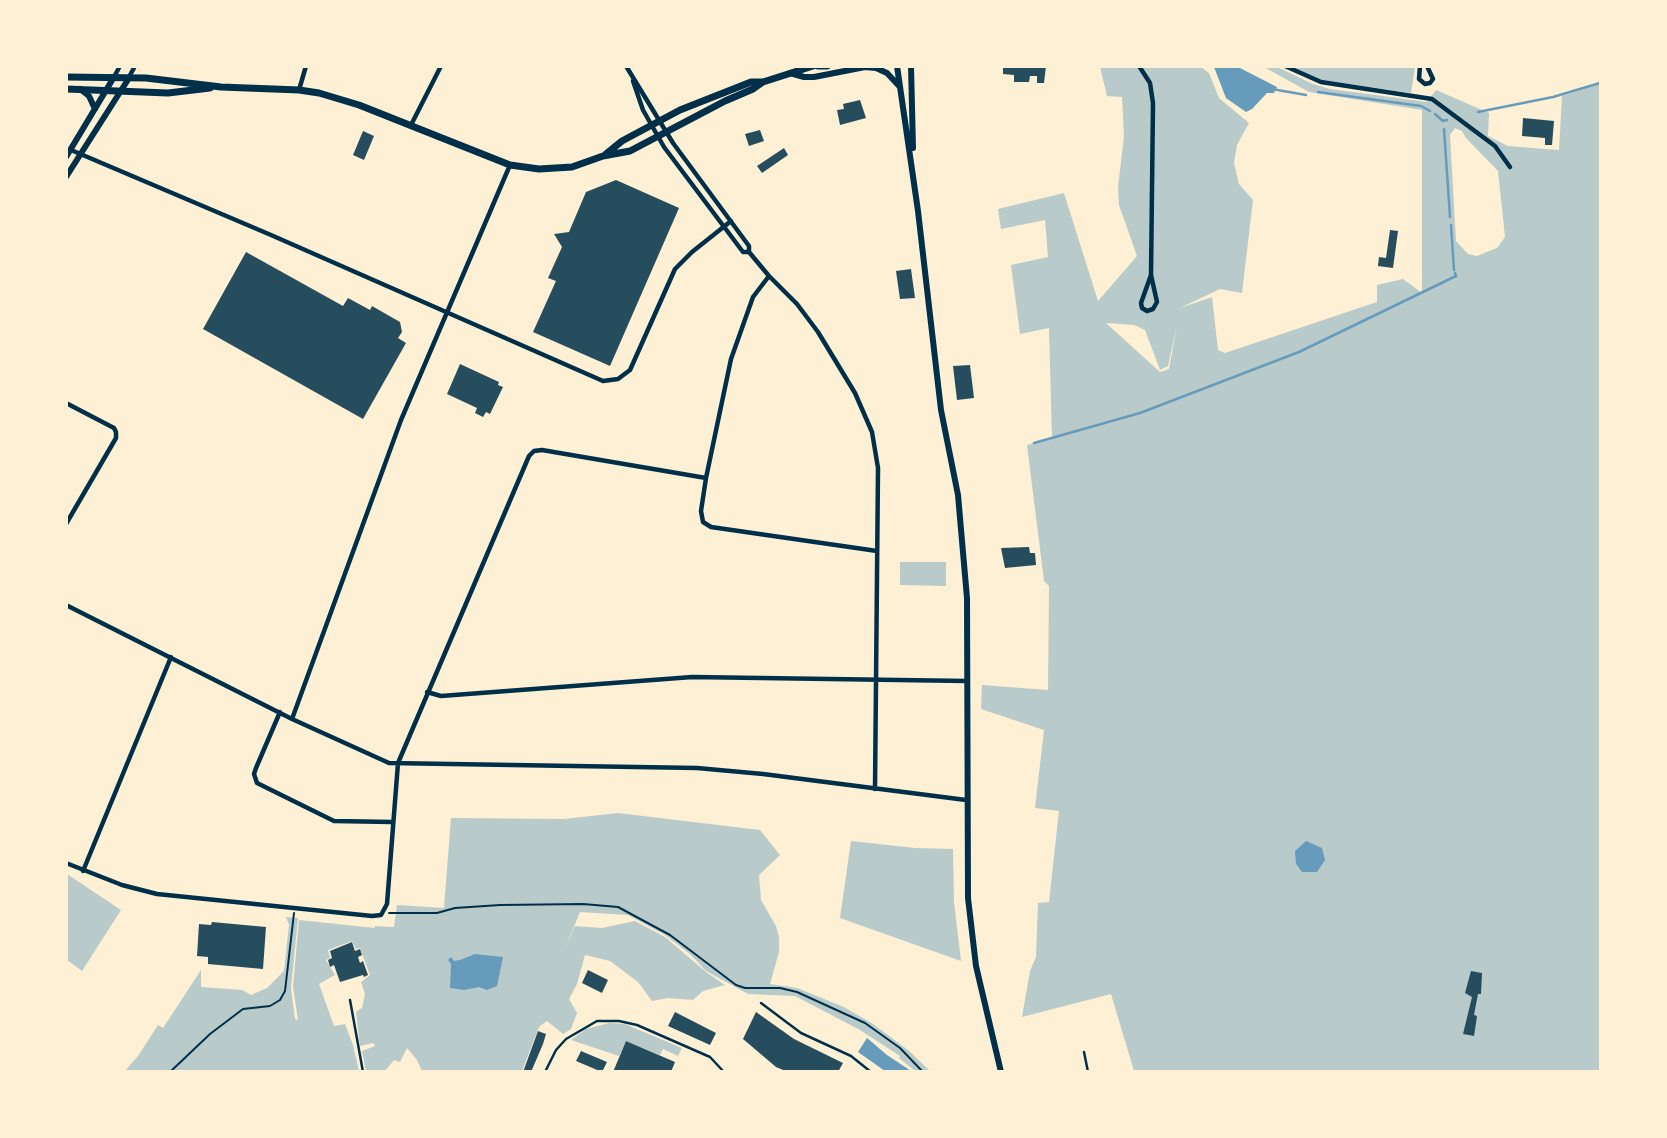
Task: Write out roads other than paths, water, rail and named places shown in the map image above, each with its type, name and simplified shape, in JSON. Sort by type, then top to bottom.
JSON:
[{"type":"main road","points":[[603,156],[622,141],[680,110],[725,91],[815,66],[827,66]]},
{"type":"main road","points":[[897,66],[941,410],[958,495],[966,575],[966,874],[978,977],[1001,1072]]},
{"type":"main road","points":[[911,66],[911,164]]},
{"type":"main road","points":[[790,73],[814,77],[864,67],[876,68],[887,74],[901,89]]},
{"type":"main road","points":[[66,77],[114,77],[221,87],[299,90],[338,98],[510,165],[538,169],[572,167],[603,156],[630,151],[763,82]]},
{"type":"main road","points":[[69,153],[114,77]]},
{"type":"main road","points":[[66,177],[129,78]]},
{"type":"main road","points":[[66,89],[168,93],[221,87]]},
{"type":"main road","points":[[80,89],[89,96],[95,109]]},
{"type":"street","points":[[114,77],[120,66]]},
{"type":"street","points":[[129,78],[135,66]]},
{"type":"street","points":[[299,90],[306,66]]},
{"type":"street","points":[[411,126],[441,66]]},
{"type":"street","points":[[626,66],[667,132],[749,246],[749,252],[813,325],[841,367],[864,411],[877,455],[875,789]]},
{"type":"street","points":[[1139,66],[1150,83],[1153,103],[1152,275],[1157,302],[1153,309],[1147,311],[1142,308],[1141,303],[1152,275]]},
{"type":"street","points":[[1285,66],[1321,82],[1437,101],[1500,152],[1510,167]]},
{"type":"street","points":[[1420,66],[1419,79],[1425,84]]},
{"type":"street","points":[[1425,84],[1433,79],[1427,66]]},
{"type":"street","points":[[630,73],[658,137],[723,227],[743,252],[749,252]]},
{"type":"street","points":[[1423,97],[1425,84]]},
{"type":"street","points":[[69,153],[81,155],[279,238],[596,379],[611,381],[624,376],[634,364],[675,269],[731,221]]},
{"type":"street","points":[[292,719],[396,431],[510,165]]},
{"type":"street","points":[[769,276],[753,297],[740,328],[722,397],[701,518],[706,525],[877,551]]},
{"type":"street","points":[[66,402],[116,432],[116,438],[66,524]]},
{"type":"street","points":[[66,863],[122,885],[157,894],[372,916],[384,913],[387,904],[398,764],[531,453],[542,450],[706,478]]},
{"type":"street","points":[[66,605],[292,719],[384,761],[398,764],[697,768],[966,800]]},
{"type":"street","points":[[83,871],[170,657]]},
{"type":"street","points":[[427,692],[442,696],[692,677],[968,681]]},
{"type":"street","points":[[280,712],[254,774],[257,783],[334,821],[392,822]]},
{"type":"lane","points":[[350,1000],[363,1072]]},
{"type":"lane","points":[[761,1003],[802,1033],[851,1056],[871,1072]]},
{"type":"lane","points":[[545,1072],[556,1051],[566,1040],[597,1021],[619,1021],[637,1025],[710,1058],[724,1072]]},
{"type":"lane","points":[[1084,1052],[1088,1072]]},
{"type":"water","points":[[1214,67],[1238,67],[1277,87],[1274,93],[1267,93],[1246,112],[1226,98]]},
{"type":"water","points":[[1306,841],[1322,848],[1325,860],[1317,872],[1302,872],[1296,864],[1295,851]]},
{"type":"water","points":[[475,954],[503,957],[497,986],[487,990],[479,987],[464,990],[450,988],[451,964],[448,960],[451,957],[454,961],[460,960]]},
{"type":"water","points":[[867,1038],[911,1071],[885,1071],[858,1052]]},
{"type":"waterway","points":[[1478,112],[1553,97],[1600,83]]},
{"type":"waterway","points":[[1272,89],[1306,95]]},
{"type":"waterway","points":[[1318,92],[1421,106],[1430,111]]},
{"type":"waterway","points":[[1435,114],[1443,121],[1447,120]]},
{"type":"waterway","points":[[1444,129],[1450,217]]},
{"type":"waterway","points":[[1451,225],[1454,270]]},
{"type":"waterway","points":[[1034,443],[1140,413],[1299,352],[1456,276],[1455,273]]}]
